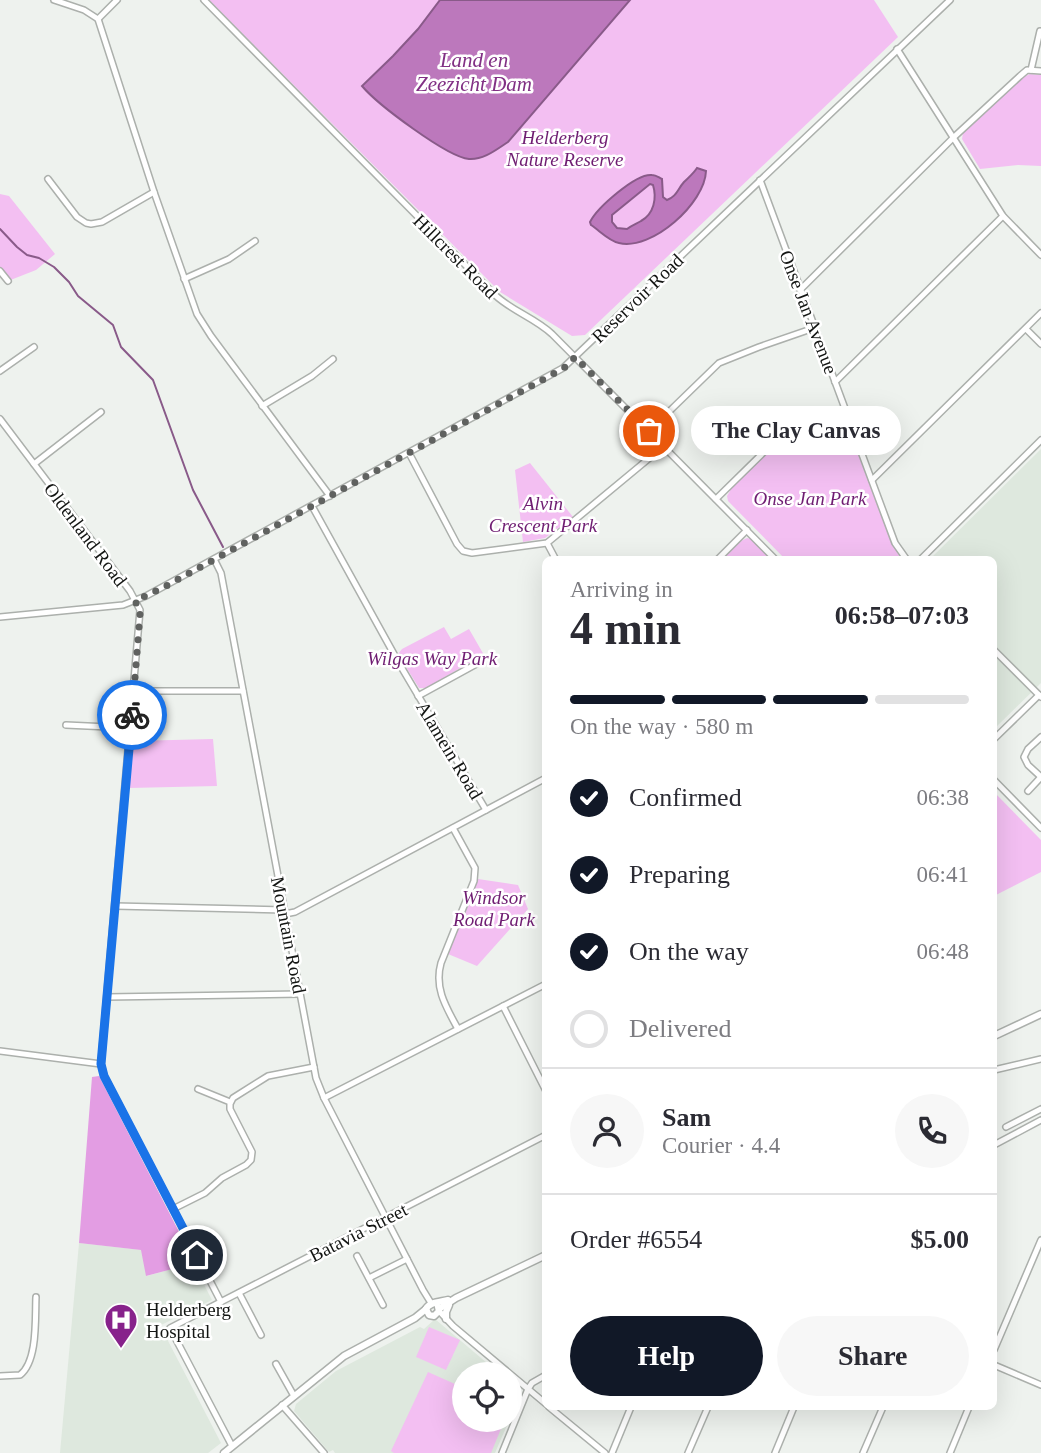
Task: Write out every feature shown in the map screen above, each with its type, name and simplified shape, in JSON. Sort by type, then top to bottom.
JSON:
[{"type":"street","points":[[54,0],[84,10],[98,19],[154,192],[200,321],[330,496]]},
{"type":"street","points":[[98,19],[117,0]]},
{"type":"street","name":"Hillcrest Road","points":[[204,0],[502,302],[547,329],[772,556]]},
{"type":"street","name":"Reservoir Road","points":[[0,617],[123,605],[135,601],[564,368],[950,0]]},
{"type":"street","points":[[1031,70],[1040,31]]},
{"type":"street","points":[[897,49],[1003,216],[1041,255]]},
{"type":"street","points":[[800,290],[954,137],[1020,76],[1027,70],[1041,71]]},
{"type":"street","points":[[48,178],[77,217],[91,224],[102,222],[154,192]]},
{"type":"street","name":"Onse Jan Avenue","points":[[760,180],[895,542],[904,556]]},
{"type":"street","points":[[835,382],[1003,216]]},
{"type":"street","points":[[184,279],[229,259],[255,241]]},
{"type":"street","points":[[0,271],[8,281]]},
{"type":"street","points":[[872,481],[1041,313]]},
{"type":"street","points":[[649,431],[719,363],[814,327]]},
{"type":"street","points":[[1026,329],[1041,344]]},
{"type":"street","points":[[0,372],[34,347]]},
{"type":"street","points":[[262,406],[312,376],[333,359]]},
{"type":"street","points":[[34,464],[101,412]]},
{"type":"street","points":[[716,499],[770,446],[848,416]]},
{"type":"street","name":"Oldenland Road","points":[[0,419],[122,581],[140,610],[101,1064],[104,1076],[220,1302]]},
{"type":"street","points":[[924,556],[1041,440]]},
{"type":"street","points":[[409,453],[457,544],[463,551],[472,553],[547,542],[664,446]]},
{"type":"street","name":"Alamein Road","points":[[312,506],[418,696],[486,810]]},
{"type":"street","points":[[721,556],[747,530]]},
{"type":"street","points":[[547,542],[554,556]]},
{"type":"street","name":"Mountain Road","points":[[214,559],[221,573],[314,1068],[324,1098],[433,1309],[542,1401]]},
{"type":"street","points":[[997,653],[1040,695],[997,736]]},
{"type":"street","points":[[418,696],[480,662]]},
{"type":"street","points":[[134,691],[243,691]]},
{"type":"street","points":[[66,725],[131,728]]},
{"type":"street","points":[[1028,791],[1041,777],[1028,765],[1024,757],[1028,749],[1041,737]]},
{"type":"street","points":[[115,906],[295,912],[542,780]]},
{"type":"street","points":[[997,783],[1041,828]]},
{"type":"street","points":[[453,828],[476,871],[438,976],[440,995],[458,1029]]},
{"type":"street","points":[[324,1098],[542,986]]},
{"type":"street","points":[[107,997],[300,994]]},
{"type":"street","points":[[503,1006],[542,1083]]},
{"type":"street","points":[[997,1035],[1041,1014]]},
{"type":"street","points":[[0,1051],[101,1064]]},
{"type":"street","points":[[997,1069],[1041,1059]]},
{"type":"street","points":[[173,1209],[205,1193],[222,1178],[251,1160],[252,1152],[230,1109],[230,1102],[235,1097],[268,1076],[314,1068]]},
{"type":"street","points":[[198,1090],[230,1102]]},
{"type":"street","points":[[1006,1127],[1041,1109]]},
{"type":"street","points":[[997,1142],[1041,1120]]},
{"type":"street","name":"Batavia Street","points":[[232,1446],[170,1328],[542,1137]]},
{"type":"street","points":[[997,1343],[1041,1240]]},
{"type":"street","points":[[357,1256],[383,1305]]},
{"type":"street","points":[[224,1453],[344,1356],[415,1318],[542,1257]]},
{"type":"street","points":[[369,1278],[407,1259]]},
{"type":"street","points":[[239,1293],[261,1335]]},
{"type":"street","points":[[0,1377],[20,1375],[28,1367],[33,1345],[36,1297]]},
{"type":"street","points":[[446,1319],[447,1309],[454,1299]]},
{"type":"street","name":"Mountain Road","points":[[433,1309],[453,1326]]},
{"type":"street","points":[[275,1364],[293,1396]]},
{"type":"street","points":[[997,1366],[1041,1385]]},
{"type":"street","points":[[502,1453],[528,1389],[542,1377]]},
{"type":"street","points":[[282,1405],[324,1453]]},
{"type":"street","name":"Mountain Road","points":[[553,1410],[605,1453]]},
{"type":"street","points":[[612,1453],[630,1410]]},
{"type":"street","points":[[688,1453],[707,1410]]},
{"type":"street","points":[[775,1453],[793,1410]]},
{"type":"street","points":[[863,1453],[882,1410]]},
{"type":"street","points":[[950,1453],[969,1410]]},
{"type":"shaded area","points":[[1041,449],[1041,683],[997,726],[997,556],[933,556]]},
{"type":"shaded area","points":[[99,1076],[195,1263],[146,1276],[141,1250],[79,1243],[92,1077]]},
{"type":"shaded area","name":"Helderberg Hospital","points":[[79,1243],[142,1250],[147,1276],[193,1263],[212,1300],[157,1327],[162,1337],[166,1337],[221,1443],[208,1453],[60,1453]]},
{"type":"shaded area","points":[[435,1319],[486,1362],[452,1362],[452,1432],[504,1432],[495,1453],[329,1452],[294,1411],[296,1404],[336,1371],[420,1327],[424,1329]]},
{"type":"green space","name":"Helderberg Nature Reserve","points":[[209,0],[874,0],[898,37],[585,335],[572,336],[500,292]]},
{"type":"green space","points":[[1030,74],[1041,75],[1041,166],[1018,165],[980,169],[962,139],[963,133],[1021,78]]},
{"type":"green space","points":[[0,194],[9,196],[55,254],[36,270],[8,281],[0,271]]},
{"type":"green space","name":"Onse Jan Park","points":[[844,423],[848,427],[899,556],[782,556],[728,501],[727,496],[729,490],[771,449]]},
{"type":"green space","name":"Alvin Crescent Park","points":[[530,463],[573,517],[545,538],[523,542],[515,470]]},
{"type":"green space","points":[[751,539],[767,556],[726,556],[741,541]]},
{"type":"green space","name":"Wilgas Way Park","points":[[444,627],[451,639],[469,629],[484,655],[476,656],[469,663],[426,688],[419,688],[398,654],[402,649]]},
{"type":"green space","points":[[213,739],[217,786],[129,788],[133,741]]},
{"type":"green space","points":[[997,795],[1041,840],[1041,872],[997,894]]},
{"type":"green space","name":"Windsor Road Park","points":[[478,879],[518,885],[528,909],[477,966],[448,954]]},
{"type":"green space","points":[[429,1327],[460,1340],[446,1370],[416,1357]]},
{"type":"green space","points":[[428,1372],[452,1383],[452,1432],[500,1432],[491,1453],[391,1451]]},
{"type":"water","name":"Land en Zeezicht Dam","points":[[440,0],[630,0],[508,142],[485,156],[469,159],[445,149],[413,128],[362,86],[418,29]]},
{"type":"water","points":[[697,168],[706,171],[697,197],[687,210],[661,232],[632,244],[619,243],[591,225],[590,222],[600,208],[627,185],[645,176],[656,176],[662,179],[663,197],[667,200],[675,195]],"holes":[[[650,184],[653,185],[655,195],[649,214],[627,229],[617,228],[612,222],[612,215]]]},
{"type":"waterway","points":[[0,229],[27,255],[39,258],[54,267],[78,296],[113,325],[121,347],[153,380],[193,490],[223,547]]},
{"type":"way so far","points":[[132,715],[140,615],[135,601],[564,368],[575,357],[649,431]]},
{"type":"place","name":"The Clay Canvas","points":[[649,431]]},
{"type":"place","name":"Helderberg Hospital","points":[[121,1350]]},
{"type":"route","points":[[132,715],[101,1064],[104,1076],[197,1255]]}]
